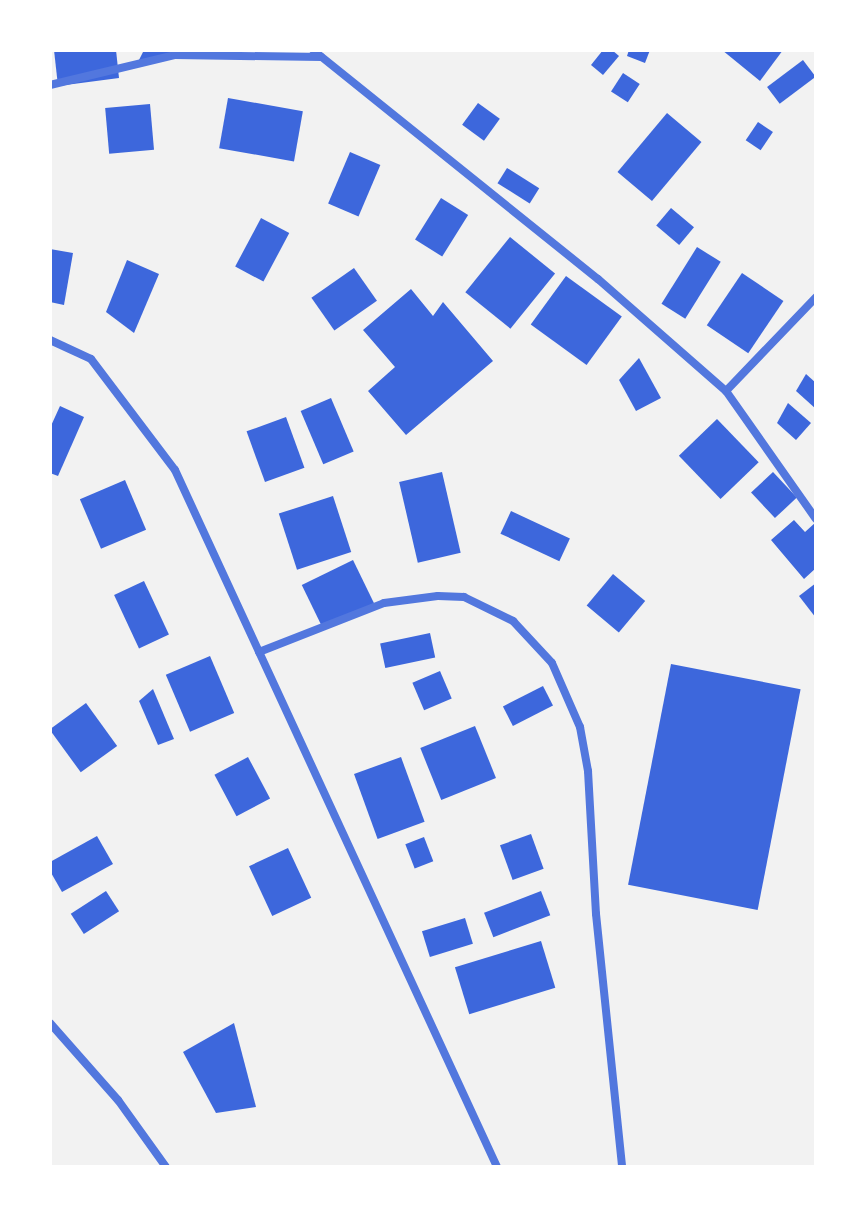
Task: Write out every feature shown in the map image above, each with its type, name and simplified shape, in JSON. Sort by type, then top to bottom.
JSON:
[{"type":"street","points":[[313,50],[598,279],[726,391],[816,519]]},
{"type":"street","points":[[50,85],[175,55],[321,57]]},
{"type":"street","points":[[726,391],[816,297]]},
{"type":"street","points":[[50,340],[91,359],[175,470],[497,1167]]},
{"type":"street","points":[[259,652],[384,603],[438,596],[464,597],[513,621],[552,663],[580,727],[588,771],[596,914],[622,1167]]},
{"type":"street","points":[[50,1023],[118,1100],[166,1167]]},
{"type":"building","points":[[54,50],[116,50],[119,78],[58,86]]},
{"type":"building","points":[[144,50],[211,50],[212,52],[138,62]]},
{"type":"building","points":[[603,50],[612,50],[619,56],[603,75],[591,65]]},
{"type":"building","points":[[629,50],[650,50],[645,63],[627,56]]},
{"type":"building","points":[[722,50],[783,50],[760,81]]},
{"type":"building","points":[[803,60],[816,77],[780,104],[767,87]]},
{"type":"building","points":[[623,73],[640,84],[628,102],[611,91]]},
{"type":"building","points":[[228,98],[303,111],[294,161],[219,148]]},
{"type":"building","points":[[478,103],[500,119],[484,141],[462,125]]},
{"type":"building","points":[[150,104],[154,150],[109,154],[105,108]]},
{"type":"building","points":[[667,113],[701,142],[652,201],[618,172]]},
{"type":"building","points":[[758,122],[773,132],[761,150],[746,140]]},
{"type":"building","points":[[350,152],[380,165],[358,216],[328,204]]},
{"type":"building","points":[[507,168],[539,188],[530,203],[497,183]]},
{"type":"building","points":[[441,198],[468,215],[442,257],[415,240]]},
{"type":"building","points":[[671,208],[694,227],[679,245],[656,226]]},
{"type":"building","points":[[261,218],[289,233],[263,282],[235,267]]},
{"type":"building","points":[[510,237],[555,274],[510,329],[465,292]]},
{"type":"building","points":[[697,247],[721,262],[685,319],[661,304]]},
{"type":"building","points":[[50,249],[73,253],[64,305],[50,302]]},
{"type":"building","points":[[127,260],[159,274],[134,333],[106,312]]},
{"type":"building","points":[[354,268],[377,301],[334,331],[311,298]]},
{"type":"building","points":[[742,273],[783,301],[748,353],[707,325]]},
{"type":"building","points":[[566,276],[622,317],[587,365],[531,325]]},
{"type":"building","points":[[411,289],[433,316],[443,302],[493,361],[406,435],[368,391],[395,367],[363,330]]},
{"type":"building","points":[[639,358],[661,398],[636,411],[619,380]]},
{"type":"building","points":[[806,374],[816,383],[816,409],[796,391]]},
{"type":"building","points":[[331,398],[354,451],[323,464],[301,411]]},
{"type":"building","points":[[788,403],[811,423],[796,440],[777,423]]},
{"type":"building","points":[[60,406],[84,417],[58,476],[50,473],[50,428]]},
{"type":"building","points":[[286,417],[304,468],[265,482],[247,431]]},
{"type":"building","points":[[717,419],[759,462],[721,499],[679,456]]},
{"type":"building","points":[[442,472],[461,553],[418,563],[399,482]]},
{"type":"building","points":[[773,472],[797,498],[775,518],[751,492]]},
{"type":"building","points":[[125,480],[146,530],[101,549],[80,499]]},
{"type":"building","points":[[333,496],[351,552],[297,570],[279,514]]},
{"type":"building","points":[[511,511],[570,538],[559,561],[500,534]]},
{"type":"building","points":[[794,520],[805,532],[816,522],[816,568],[804,579],[771,540]]},
{"type":"building","points":[[353,560],[374,603],[323,628],[302,585]]},
{"type":"building","points":[[613,574],[645,601],[619,632],[587,605]]},
{"type":"building","points":[[144,581],[169,634],[139,648],[114,595]]},
{"type":"building","points":[[816,583],[816,618],[799,596]]},
{"type":"building","points":[[430,633],[435,657],[385,668],[380,644]]},
{"type":"building","points":[[210,656],[234,713],[190,732],[166,675]]},
{"type":"building","points":[[671,664],[801,689],[758,910],[628,885]]},
{"type":"building","points":[[440,671],[452,699],[424,710],[412,683]]},
{"type":"building","points":[[543,686],[553,706],[513,726],[503,706]]},
{"type":"building","points":[[153,689],[174,739],[158,745],[139,701]]},
{"type":"building","points":[[86,703],[117,746],[81,772],[50,729]]},
{"type":"building","points":[[475,726],[496,778],[441,800],[420,748]]},
{"type":"building","points":[[248,757],[270,798],[237,816],[214,775]]},
{"type":"building","points":[[401,757],[425,822],[378,839],[354,774]]},
{"type":"building","points":[[531,834],[544,869],[513,880],[500,845]]},
{"type":"building","points":[[97,836],[113,864],[62,892],[50,871],[50,862]]},
{"type":"building","points":[[424,837],[433,861],[415,868],[405,844]]},
{"type":"building","points":[[288,848],[311,898],[272,916],[249,866]]},
{"type":"building","points":[[106,891],[119,911],[84,934],[71,914]]},
{"type":"building","points":[[541,891],[550,915],[493,937],[484,913]]},
{"type":"building","points":[[465,918],[473,944],[430,957],[422,931]]},
{"type":"building","points":[[541,941],[555,988],[469,1014],[455,967]]},
{"type":"building","points":[[234,1023],[256,1107],[216,1113],[183,1052]]}]
